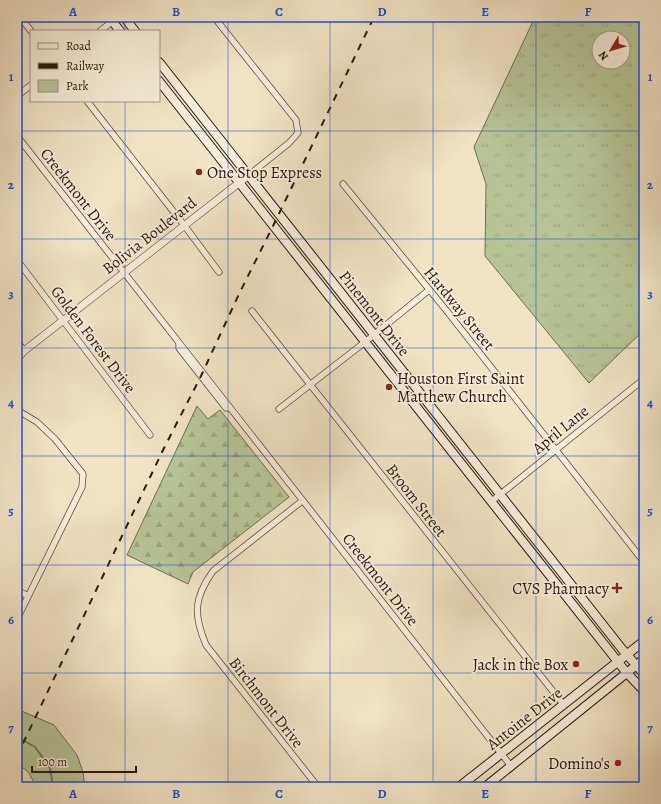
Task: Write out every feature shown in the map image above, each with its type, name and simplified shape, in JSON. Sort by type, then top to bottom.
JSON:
[{"type":"main road","points":[[124,17],[134,30]]},
{"type":"main road","points":[[113,18],[119,30]]},
{"type":"main road","name":"Pinemont Drive","points":[[160,63],[627,655],[644,674]]},
{"type":"main road","name":"Pinemont Drive","points":[[160,82],[492,500],[618,662],[644,691]]},
{"type":"main road","points":[[305,266],[314,259]]},
{"type":"main road","points":[[428,420],[436,413]]},
{"type":"main road","points":[[553,578],[562,571]]},
{"type":"main road","name":"Antoine Drive","points":[[459,787],[644,641]]},
{"type":"main road","name":"Antoine Drive","points":[[485,787],[644,659]]},
{"type":"street","points":[[20,17],[30,30]]},
{"type":"street","name":"Bolivia Boulevard","points":[[17,359],[24,351],[289,143],[298,133],[296,120],[214,17]]},
{"type":"street","points":[[101,30],[113,18]]},
{"type":"street","points":[[17,96],[30,86]]},
{"type":"street","points":[[87,102],[184,225],[219,272]]},
{"type":"street","name":"Creekmont Drive","points":[[17,136],[511,766]]},
{"type":"street","name":"Hardway Street","points":[[343,184],[429,290],[644,562]]},
{"type":"street","name":"Golden Forest Drive","points":[[17,260],[150,435]]},
{"type":"street","points":[[278,409],[311,385],[429,290]]},
{"type":"street","name":"Broom Street","points":[[252,311],[563,704]]},
{"type":"street","points":[[17,341],[24,351]]},
{"type":"street","name":"April Lane","points":[[492,500],[644,379]]},
{"type":"street","points":[[17,410],[37,422],[55,439],[83,474],[82,487],[17,619]]},
{"type":"street","name":"Birchmont Drive","points":[[302,501],[213,571],[204,584],[198,600],[197,617],[200,631],[206,645],[318,787]]},
{"type":"street","points":[[17,590],[28,596]]},
{"type":"green space","points":[[535,17],[584,17],[587,19],[588,17],[644,17],[644,330],[589,383],[485,256],[486,184],[474,147]]},
{"type":"green space","points":[[197,406],[208,419],[220,410],[289,497],[193,572],[188,584],[127,555]]},
{"type":"green space","points":[[17,709],[54,725],[77,755],[83,772],[85,787],[37,787],[28,772],[17,763]]},
{"type":"waterway","points":[[17,737],[35,747],[50,768],[53,787]]},
{"type":"railway","points":[[17,756],[163,450],[201,376],[239,294],[374,17]]},
{"type":"place","name":"One Stop Express","points":[[199,172]]},
{"type":"place","name":"Houston First Saint Matthew Church","points":[[389,387]]},
{"type":"place","name":"CVS Pharmacy","points":[[617,588]]},
{"type":"place","name":"Jack in the Box","points":[[576,664]]},
{"type":"place","name":"Domino's","points":[[618,763]]}]
